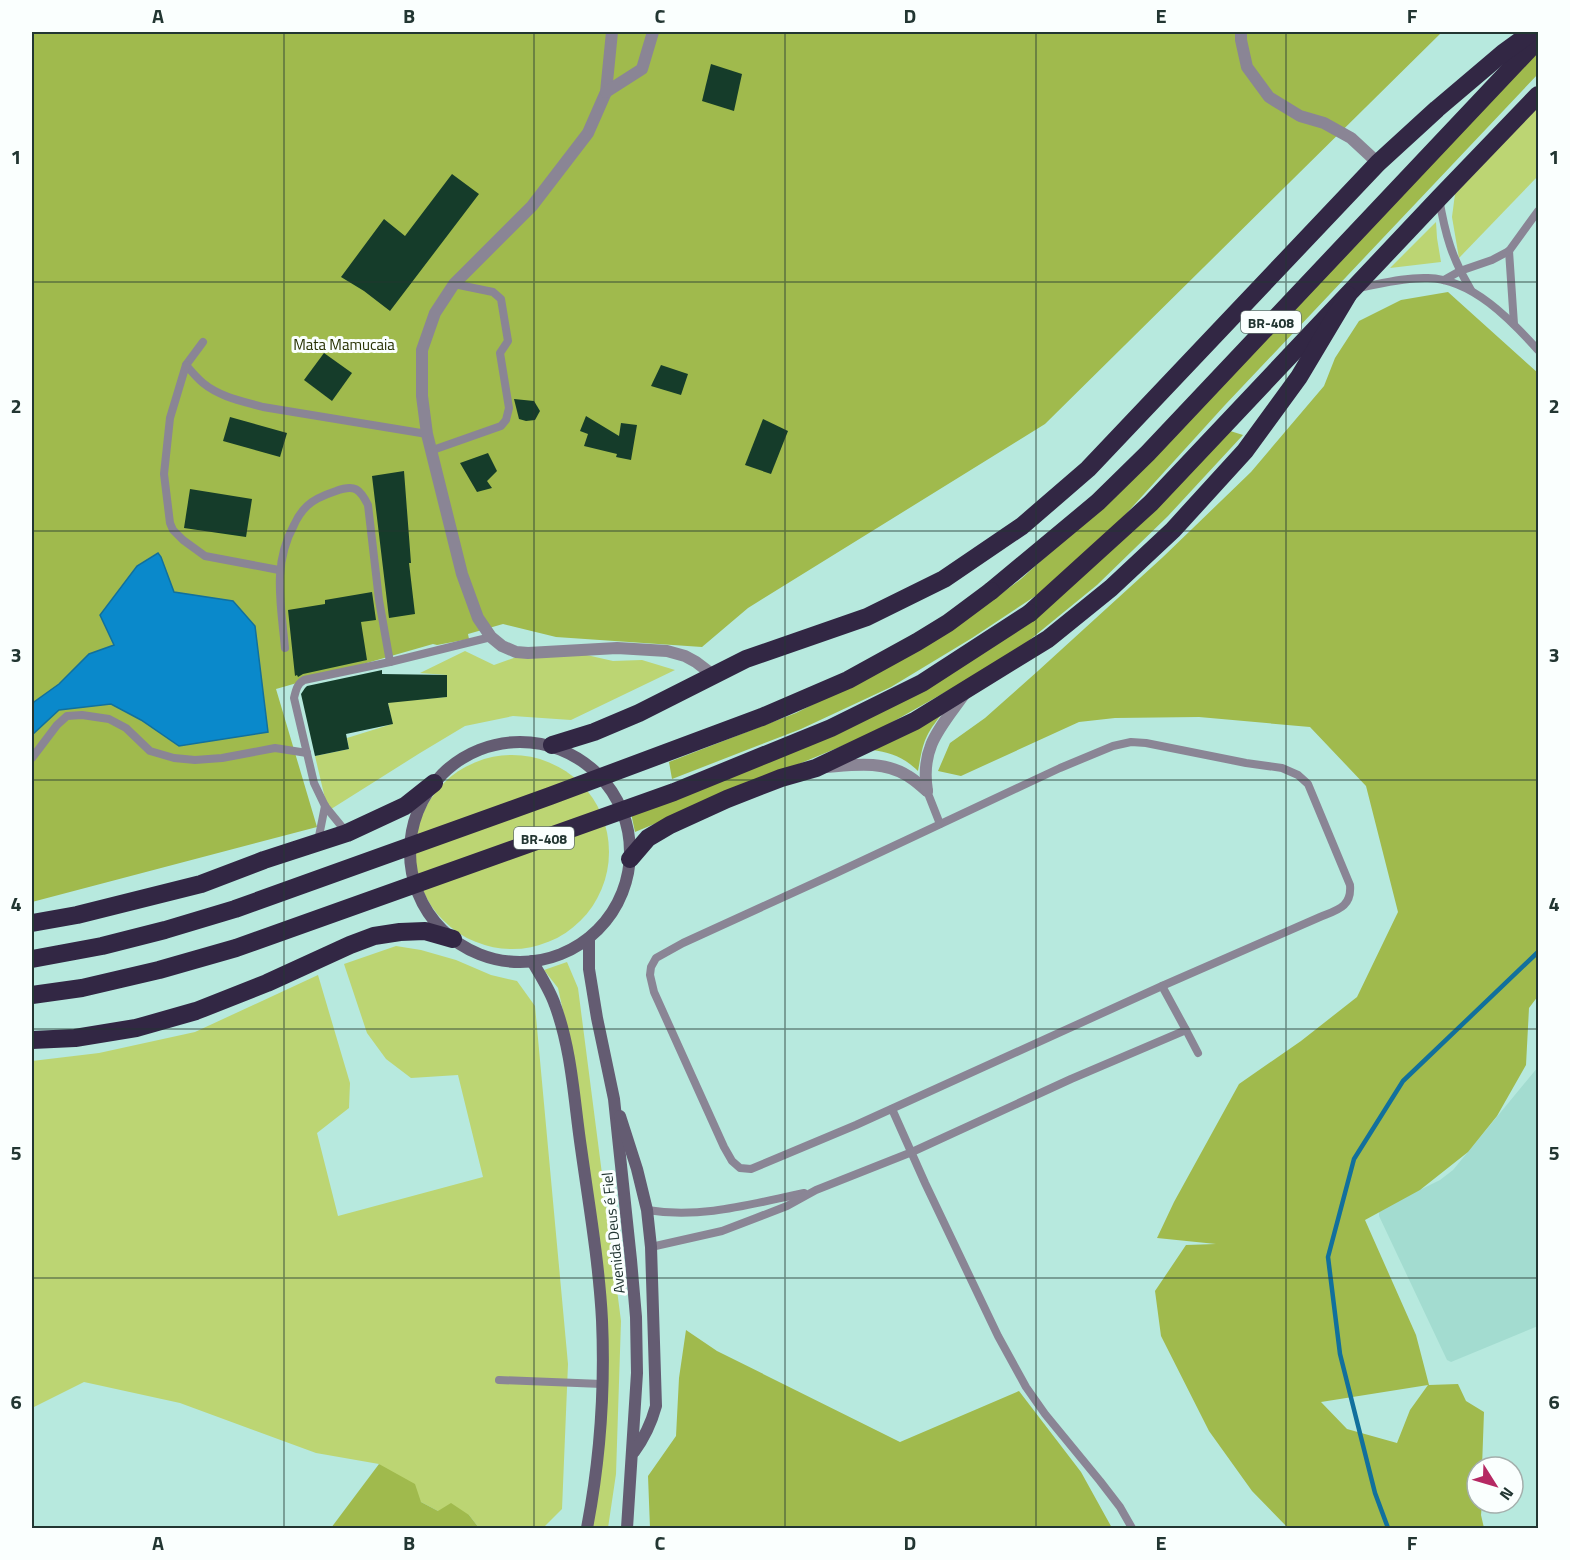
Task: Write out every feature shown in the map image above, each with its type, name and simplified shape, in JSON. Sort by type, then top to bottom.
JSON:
[{"type":"highway","points":[[552,745],[594,732],[639,713],[746,659],[867,617],[944,579],[1022,526],[1088,469],[1378,163],[1437,109],[1503,53],[1532,32]]},
{"type":"highway","name":"BR-408","points":[[32,959],[102,946],[235,909],[474,824],[741,725],[848,680],[917,642],[948,623],[991,591],[1098,502],[1148,453],[1539,40]]},
{"type":"highway","name":"BR-408","points":[[32,995],[82,988],[159,970],[236,948],[674,792],[831,729],[922,683],[1030,613],[1151,503],[1539,95]]},
{"type":"highway","points":[[630,859],[648,838],[670,825],[727,799],[781,778],[816,768],[915,721],[1048,639],[1111,588],[1173,530],[1245,451],[1299,377],[1351,292]]},
{"type":"highway","points":[[32,923],[77,915],[201,884],[346,833],[405,806],[434,783]]},
{"type":"highway","points":[[32,1040],[75,1038],[126,1030],[196,1011],[374,936],[425,931],[453,939]]},
{"type":"main road","points":[[520,741],[552,745],[586,762],[612,788],[627,822],[630,859],[624,889],[610,916],[589,938],[571,949],[552,957],[532,961],[511,962],[490,958],[470,950],[453,939],[420,902],[414,882],[410,848],[421,802],[434,783],[458,760],[488,746],[520,741]]},
{"type":"main road","name":"Avenida Deus é Fiel","points":[[589,938],[589,969],[614,1099],[636,1317],[638,1373],[627,1528]]},
{"type":"main road","name":"Avenida Deus é Fiel","points":[[532,961],[555,1004],[567,1047],[602,1320],[599,1442],[594,1494],[587,1528]]},
{"type":"main road","points":[[614,1099],[627,1134],[647,1210],[651,1247],[656,1406],[645,1437],[633,1453]]},
{"type":"street","points":[[612,32],[606,92],[588,133],[532,206],[454,284],[435,313],[422,350],[422,396],[427,434],[462,574],[478,618],[491,637],[502,646],[528,653],[617,648],[668,651],[685,656],[713,675]]},
{"type":"street","points":[[606,92],[642,69],[653,32]]},
{"type":"street","points":[[1241,32],[1247,67],[1269,97],[1300,116],[1324,123],[1351,138],[1378,163]]},
{"type":"street","points":[[927,791],[925,766],[930,747],[942,725],[966,691]]},
{"type":"street","points":[[816,768],[861,764],[891,768],[910,777],[927,791]]},
{"type":"lane","points":[[1439,198],[1444,231],[1460,272],[1472,290],[1514,324],[1539,350]]},
{"type":"lane","points":[[1444,280],[1509,251],[1539,211]]},
{"type":"lane","points":[[1509,251],[1514,324]]},
{"type":"lane","points":[[1351,292],[1427,278],[1444,280],[1472,290]]},
{"type":"lane","points":[[430,451],[501,426],[506,420],[509,408],[500,353],[508,341],[501,299],[493,292],[454,284]]},
{"type":"lane","points":[[203,342],[186,364],[170,418],[164,474],[170,523],[173,530],[183,540],[205,556],[279,570]]},
{"type":"lane","points":[[186,364],[202,383],[218,393],[237,400],[263,407],[427,434]]},
{"type":"lane","points":[[285,648],[279,570],[287,538],[297,518],[308,505],[329,493],[346,487],[355,488],[362,492],[368,505],[390,662]]},
{"type":"lane","points":[[346,833],[325,806],[314,783],[294,698],[299,683],[491,637]]},
{"type":"lane","points":[[32,758],[57,725],[67,716],[82,715],[108,719],[126,728],[150,751],[174,758],[195,760],[275,748],[307,753]]},
{"type":"lane","points":[[1131,741],[1146,743],[1282,768],[1298,775],[1308,784],[1350,885],[1351,894],[1348,902],[1340,908],[1162,987],[892,1109],[751,1169],[740,1168],[732,1161],[724,1147],[654,992],[650,975],[656,958],[683,943],[1113,746],[1131,741]]},
{"type":"lane","points":[[927,791],[940,824]]},
{"type":"lane","points":[[318,842],[325,806]]},
{"type":"lane","points":[[1162,987],[1198,1053]]},
{"type":"lane","points":[[651,1247],[722,1231],[787,1206],[816,1190],[912,1152],[1071,1079],[1186,1030]]},
{"type":"lane","points":[[892,1109],[998,1336],[1026,1387],[1113,1498],[1131,1528]]},
{"type":"lane","points":[[647,1210],[665,1213],[694,1213],[723,1210],[816,1190]]},
{"type":"lane","points":[[499,1380],[602,1384]]},
{"type":"shaded area","points":[[1538,1067],[1538,1326],[1451,1362],[1447,1360],[1379,1212],[1440,1180],[1453,1170]]},
{"type":"green space","name":"Mata Mamucaia","points":[[32,32],[1442,32],[1045,424],[748,608],[702,647],[556,637],[503,624],[468,634],[469,639],[433,644],[276,689],[317,827],[32,902]]},
{"type":"green space","points":[[1538,51],[1538,74],[1225,405],[1115,526],[1043,591],[972,638],[891,687],[801,729],[672,779],[669,762],[796,713],[900,660],[953,629],[1021,579],[1100,507]]},
{"type":"green space","points":[[1538,107],[1538,176],[1459,258],[1452,217],[1455,194]]},
{"type":"green space","points":[[1436,222],[1441,262],[1390,268]]},
{"type":"green space","points":[[1448,292],[1538,373],[1538,996],[1529,1008],[1526,1065],[1497,1116],[1468,1152],[1420,1190],[1365,1220],[1416,1335],[1429,1385],[1458,1384],[1466,1401],[1484,1412],[1482,1455],[1465,1455],[1465,1515],[1481,1515],[1484,1528],[1288,1528],[1252,1491],[1209,1431],[1161,1336],[1155,1291],[1186,1245],[1216,1244],[1157,1238],[1174,1202],[1239,1084],[1301,1041],[1357,997],[1398,912],[1366,786],[1310,727],[1199,717],[1115,718],[1079,722],[961,776],[938,771],[950,743],[985,718],[1039,670],[1163,557],[1251,472],[1324,386],[1335,358],[1359,321],[1401,300]],"holes":[[[1428,1385],[1410,1410],[1397,1443],[1347,1429],[1321,1402]]]},
{"type":"green space","points":[[1227,430],[1243,435],[1168,516],[1097,585],[1021,647],[871,734],[635,832],[631,813],[974,658]]},
{"type":"green space","points":[[465,651],[494,665],[528,653],[569,651],[613,661],[642,660],[675,670],[571,720],[513,716],[465,726],[328,811],[315,756],[349,749],[347,738],[392,724],[388,702],[447,697],[447,675],[420,673]]},
{"type":"green space","points":[[942,714],[925,740],[918,771],[897,756],[872,750]]},
{"type":"green space","points":[[512,755],[540,759],[558,767],[573,777],[587,791],[605,824],[609,852],[605,880],[597,898],[587,913],[573,927],[540,945],[512,949],[484,945],[466,937],[451,927],[437,913],[419,880],[415,852],[419,824],[427,806],[437,791],[451,777],[484,759]]},
{"type":"green space","points":[[396,946],[456,960],[491,975],[517,981],[535,1006],[568,1364],[562,1509],[543,1528],[479,1528],[469,1515],[438,1511],[421,1502],[379,1464],[316,1453],[180,1403],[84,1382],[32,1408],[32,1061],[99,1053],[195,1032],[318,975],[350,1083],[349,1108],[317,1133],[338,1216],[483,1177],[458,1075],[411,1078],[386,1059],[367,1033],[344,964]]},
{"type":"green space","points":[[567,962],[578,988],[621,1321],[616,1474],[608,1528],[583,1528],[593,1490],[602,1369],[569,1038],[558,988],[544,970]]},
{"type":"green space","points":[[686,1330],[717,1351],[900,1442],[1019,1391],[1081,1472],[1112,1528],[650,1528],[648,1476],[676,1436],[679,1378]]},
{"type":"green space","points":[[379,1464],[415,1484],[421,1502],[438,1511],[451,1503],[469,1515],[479,1528],[331,1528]]},
{"type":"water","points":[[158,553],[174,592],[233,601],[255,626],[268,732],[179,746],[141,720],[111,704],[59,710],[32,735],[34,702],[59,684],[89,654],[114,645],[100,615],[137,566]]},
{"type":"building","points":[[711,64],[742,74],[734,111],[702,101]]},
{"type":"building","points":[[452,174],[479,194],[390,311],[341,277],[384,219],[405,236]]},
{"type":"building","points":[[324,353],[352,373],[332,401],[304,380]]},
{"type":"building","points":[[661,365],[688,374],[681,395],[651,386]]},
{"type":"building","points":[[514,399],[534,401],[540,411],[535,420],[519,419]]},
{"type":"building","points":[[586,416],[619,436],[621,423],[637,425],[631,460],[584,446],[588,434],[580,431]]},
{"type":"building","points":[[230,417],[287,433],[280,457],[223,441]]},
{"type":"building","points":[[763,419],[788,431],[771,474],[745,465]]},
{"type":"building","points":[[488,453],[497,471],[487,481],[492,488],[477,492],[460,463]]},
{"type":"building","points":[[404,471],[411,563],[409,563],[415,614],[389,618],[372,476]]},
{"type":"building","points":[[190,489],[252,499],[246,537],[184,528]]},
{"type":"building","points":[[372,592],[376,620],[361,622],[367,660],[295,676],[288,610],[325,604],[325,600]]},
{"type":"building","points":[[382,670],[382,674],[447,675],[447,697],[388,703],[393,724],[346,734],[349,749],[315,756],[301,694],[305,688]]},
{"type":"waterway","points":[[1388,1528],[1375,1493],[1340,1354],[1328,1257],[1354,1159],[1403,1081],[1538,952]]}]
